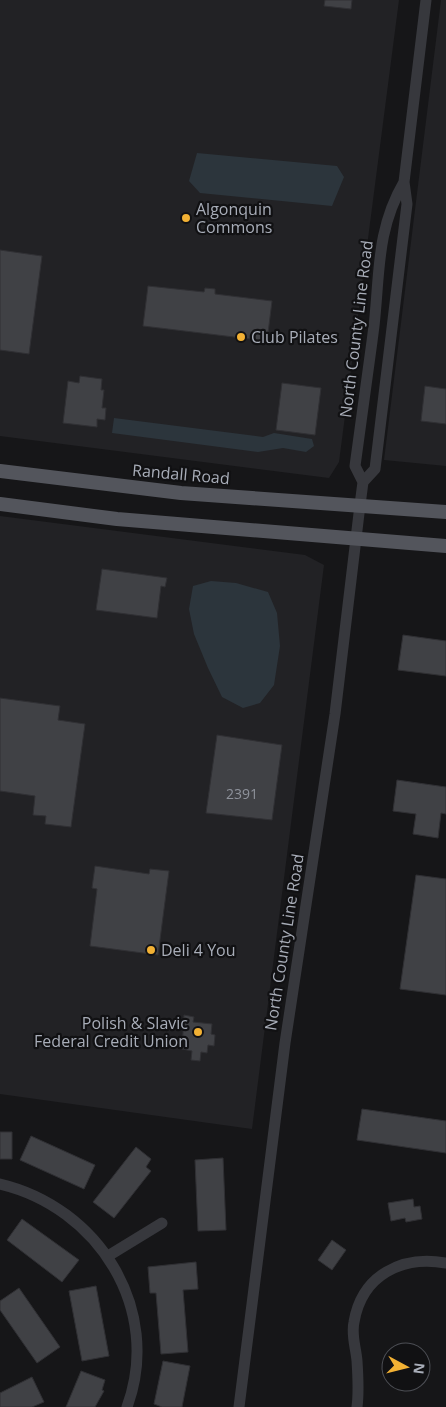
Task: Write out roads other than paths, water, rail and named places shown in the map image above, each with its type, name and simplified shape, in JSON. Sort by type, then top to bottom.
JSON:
[{"type":"main road","name":"Randall Road","points":[[0,471],[181,493],[446,512]]},
{"type":"main road","points":[[0,504],[117,519],[446,546]]},
{"type":"street","name":"North County Line Road","points":[[363,482],[375,469],[407,204],[404,182],[426,0]]},
{"type":"street","name":"North County Line Road","points":[[239,1407],[286,1043],[336,705],[363,482],[355,466],[374,324],[379,256],[391,204],[404,182]]},
{"type":"street","points":[[0,1184],[37,1196],[73,1218],[99,1244],[108,1256],[129,1304],[135,1334],[137,1371],[127,1407]]},
{"type":"street","points":[[108,1256],[162,1223]]},
{"type":"street","points":[[357,1407],[354,1322],[360,1304],[367,1292],[377,1278],[407,1263],[417,1260],[446,1262]]},
{"type":"place","name":"Algonquin Commons","points":[[186,218]]},
{"type":"place","name":"Club Pilates","points":[[241,337]]},
{"type":"place","name":"Deli 4 You","points":[[151,950]]},
{"type":"place","name":"Polish & Slavic Federal Credit Union","points":[[198,1032]]}]
